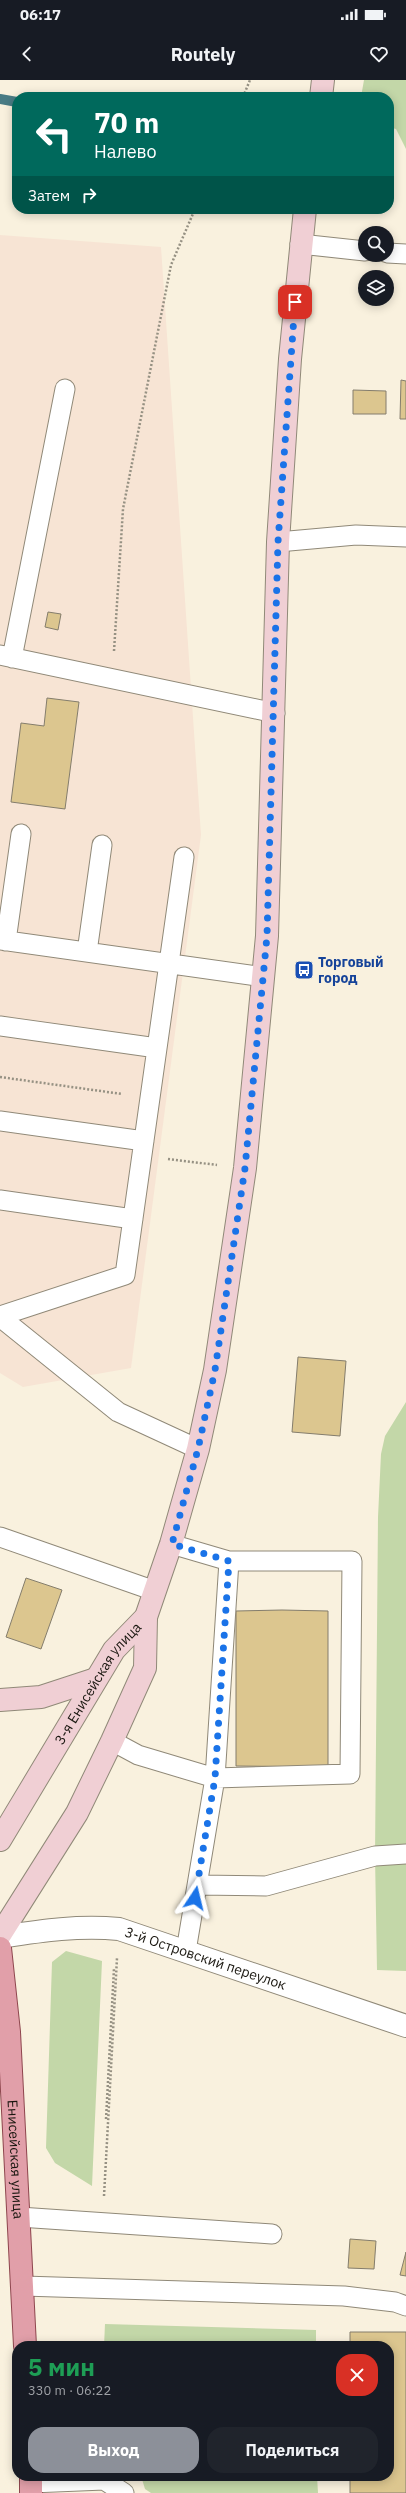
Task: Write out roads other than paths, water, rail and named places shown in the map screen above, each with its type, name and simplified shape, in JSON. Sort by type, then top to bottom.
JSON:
[{"type":"main road","name":"Енисейская улица","points":[[0,1948],[9,2032],[25,2341]]},
{"type":"street","points":[[322,92],[323,80]]},
{"type":"street","name":"3-я Енисейская улица","points":[[0,1840],[114,1650],[146,1617],[172,1544],[198,1449],[215,1370],[239,1213],[264,977],[267,936],[275,713],[278,542],[290,359],[300,244],[304,214]]},
{"type":"street","points":[[0,1936],[77,1813],[112,1741],[145,1668],[146,1617]]},
{"type":"street","points":[[0,1700],[41,1697],[96,1679]]},
{"type":"street","name":"3-й Островский переулок","points":[[0,1936],[66,1928],[92,1927],[119,1929],[406,2026]]},
{"type":"lane","points":[[300,244],[358,249]]},
{"type":"lane","points":[[394,253],[406,254]]},
{"type":"lane","points":[[65,389],[6,657],[113,678],[275,713]]},
{"type":"lane","points":[[278,542],[356,535],[406,537]]},
{"type":"lane","points":[[21,834],[3,941],[264,977]]},
{"type":"lane","points":[[87,952],[102,846]]},
{"type":"lane","points":[[0,1316],[125,1275],[184,857]]},
{"type":"lane","points":[[0,1026],[157,1048]]},
{"type":"lane","points":[[0,1121],[144,1142]]},
{"type":"lane","points":[[0,1200],[133,1219]]},
{"type":"lane","points":[[0,1316],[118,1412],[198,1449]]},
{"type":"lane","points":[[0,1537],[155,1591]]},
{"type":"lane","points":[[112,1741],[138,1755],[215,1778],[350,1774],[352,1561],[229,1561],[172,1544]]},
{"type":"lane","points":[[186,1951],[215,1778],[229,1561]]},
{"type":"lane","points":[[198,1885],[266,1886],[375,1856],[406,1854]]},
{"type":"lane","points":[[19,2217],[272,2234]]},
{"type":"lane","points":[[23,2286],[344,2296],[395,2302],[406,2306]]},
{"type":"lane","points":[[31,2484],[86,2481]]},
{"type":"lane","points":[[106,2481],[124,2493]]},
{"type":"waterway","points":[[0,99],[12,101]]},
{"type":"place","name":"Торговый город","points":[[304,970]]}]
